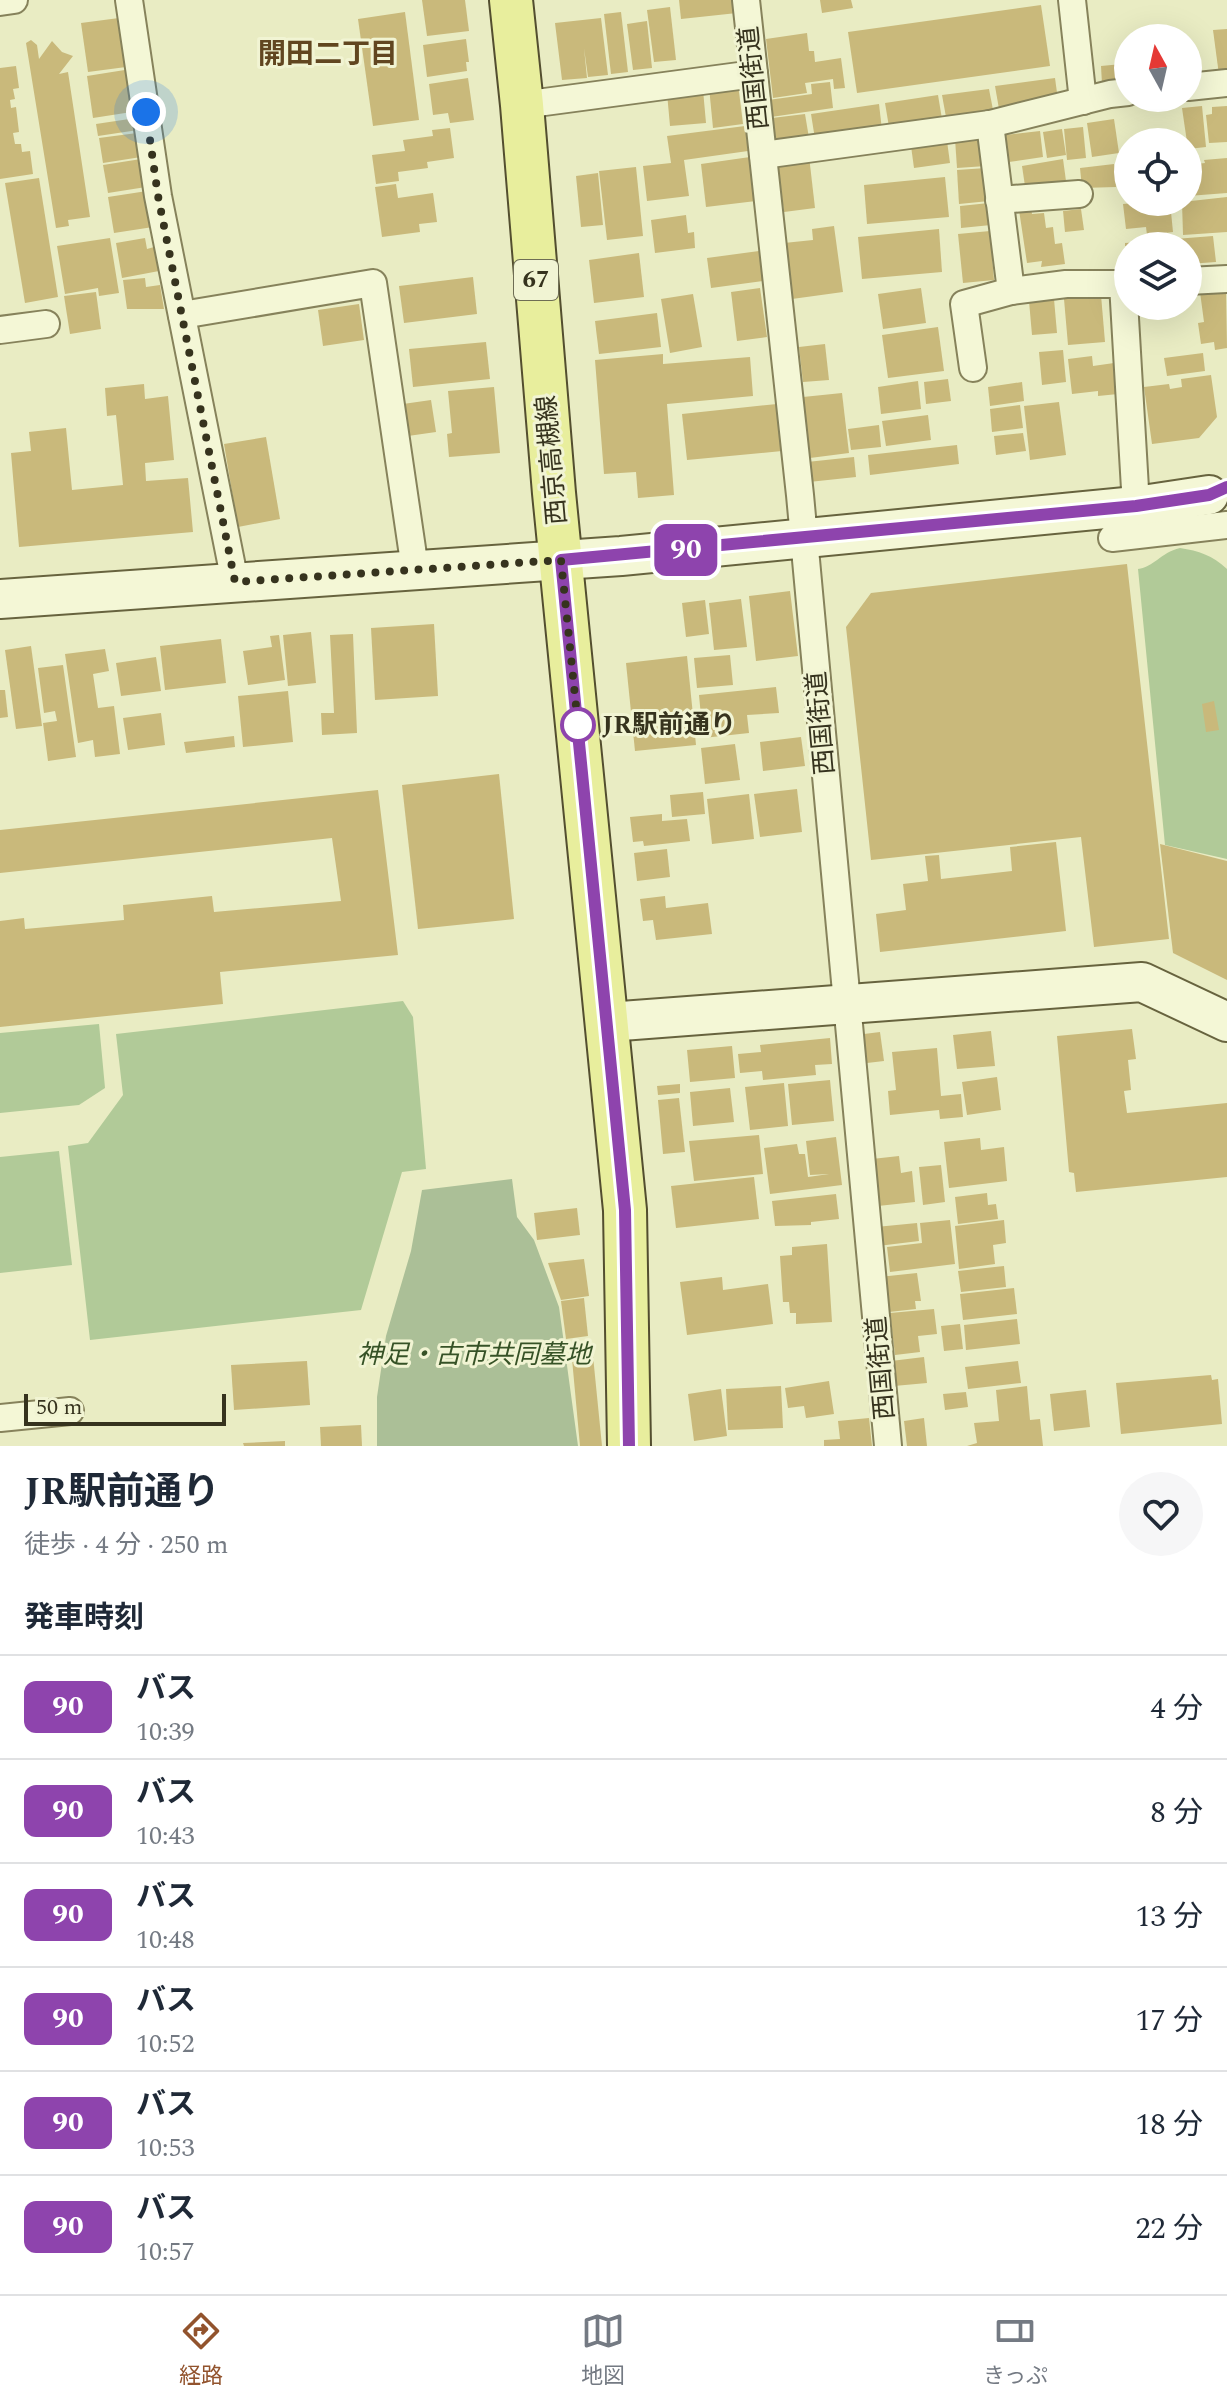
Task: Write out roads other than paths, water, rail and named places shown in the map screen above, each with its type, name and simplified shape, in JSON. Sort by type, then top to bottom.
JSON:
[{"type":"main road","name":"西京高槻線","points":[[511,0],[561,560],[625,1210],[629,1446]]},
{"type":"main road","points":[[0,599],[561,560],[1136,506],[1218,510]]},
{"type":"main road","points":[[608,1022],[1142,982],[1227,1022]]},
{"type":"street","points":[[0,2],[14,0]]},
{"type":"street","points":[[129,0],[158,196],[235,582]]},
{"type":"street","name":"西国街道","points":[[746,0],[804,538],[888,1446]]},
{"type":"street","points":[[1072,0],[1083,101]]},
{"type":"street","points":[[522,105],[754,74]]},
{"type":"street","points":[[1202,86],[1227,83]]},
{"type":"street","points":[[763,155],[990,124],[1114,95]]},
{"type":"street","points":[[990,124],[1011,291]]},
{"type":"street","points":[[999,200],[1079,194]]},
{"type":"street","points":[[1202,280],[1227,279]]},
{"type":"street","points":[[182,315],[373,283],[415,569]]},
{"type":"street","points":[[973,368],[964,304],[1011,291],[1066,284],[1114,284]]},
{"type":"street","points":[[1127,320],[1136,506]]},
{"type":"street","points":[[0,330],[46,324]]},
{"type":"street","points":[[1112,538],[1218,510]]},
{"type":"street","points":[[0,1418],[70,1411]]},
{"type":"place","name":"JR駅前通り","points":[[578,725]]},
{"type":"district","name":"開田二丁目","points":[[328,54]]},
{"type":"park label","name":"神足・古市共同墓地","points":[[474,1355]]}]
